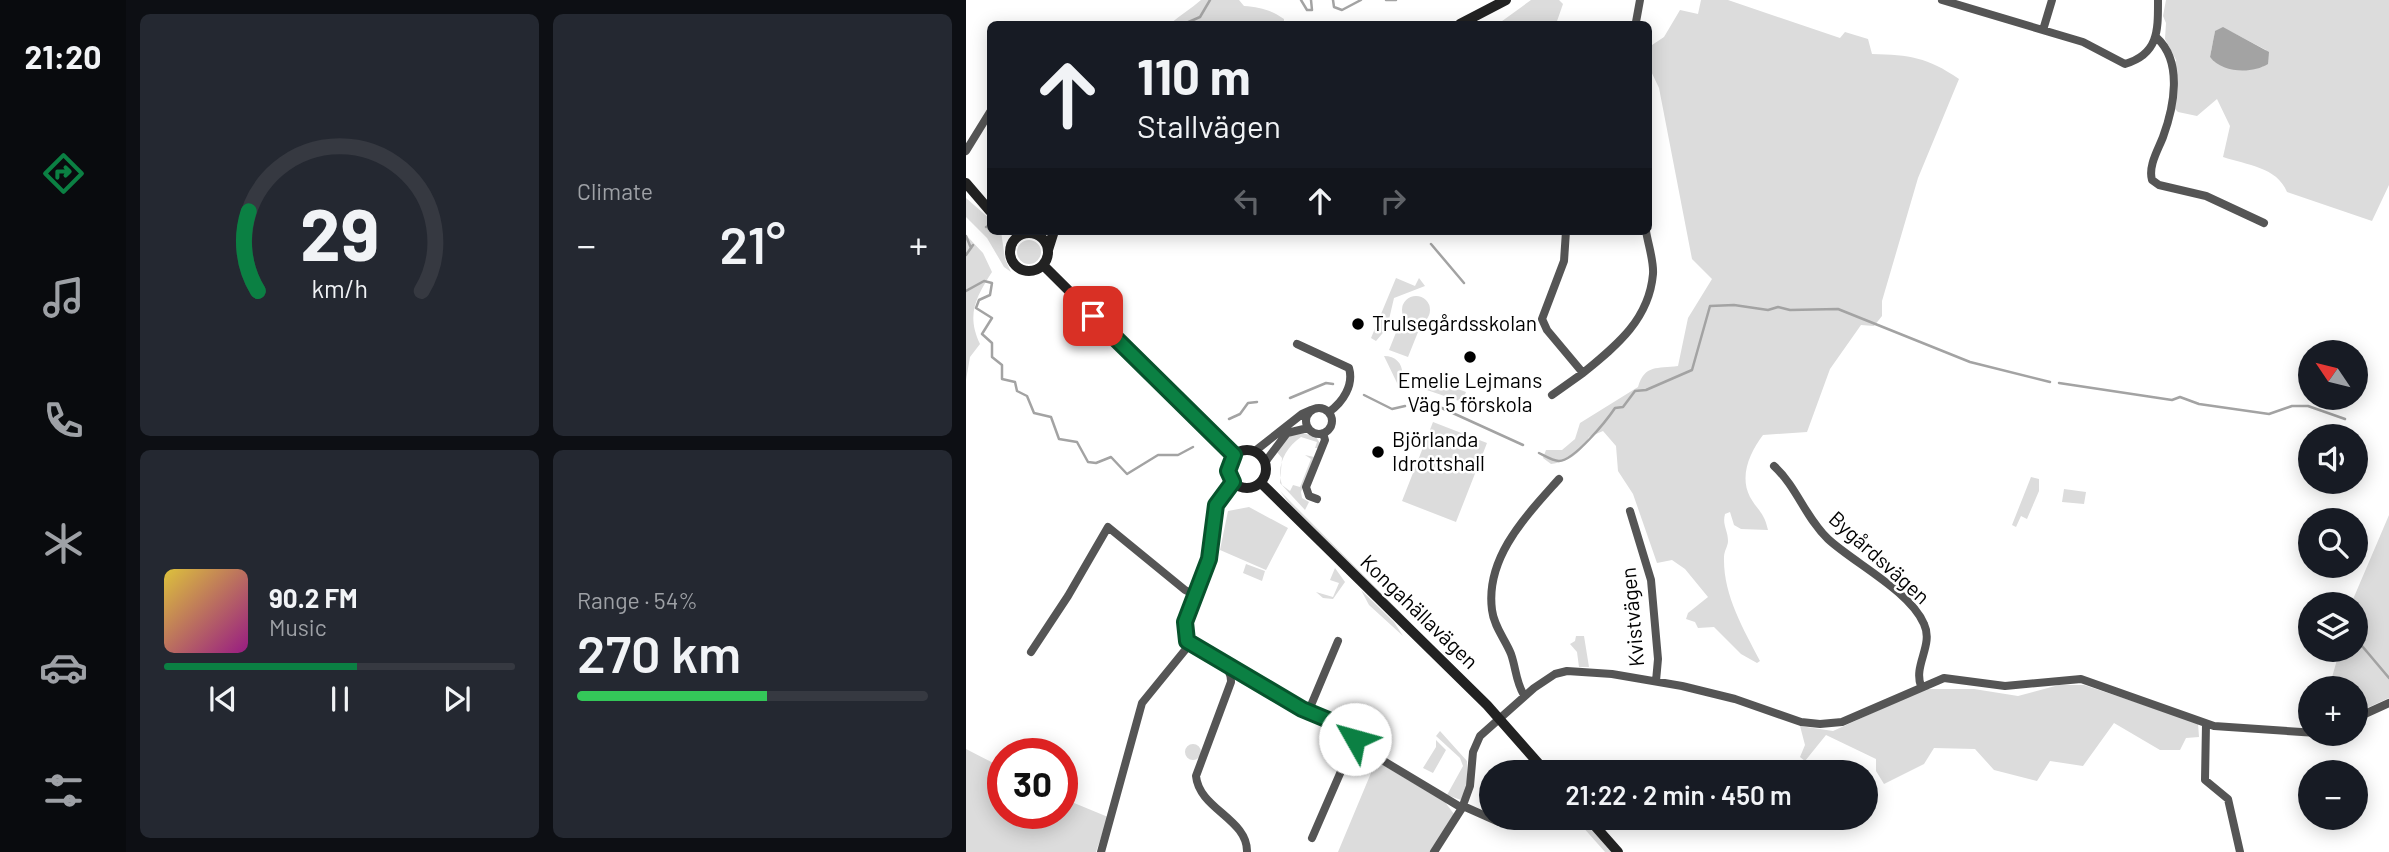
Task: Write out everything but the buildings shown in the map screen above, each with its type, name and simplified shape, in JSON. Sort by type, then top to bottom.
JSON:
[{"type":"street","points":[[1466,21],[1506,0]]},
{"type":"street","points":[[1636,21],[1640,0]]},
{"type":"street","points":[[1942,0],[2083,43],[2125,64],[2152,48],[2157,38],[2158,0]]},
{"type":"street","points":[[2043,30],[2052,0]]},
{"type":"street","points":[[2157,38],[2169,52],[2174,77],[2166,129],[2150,171],[2152,180],[2159,185],[2206,196],[2264,223]]},
{"type":"street","points":[[966,151],[987,117]]},
{"type":"street","points":[[966,183],[987,207]]},
{"type":"street","points":[[966,193],[987,208]]},
{"type":"street","points":[[1012,235],[1009,252],[1015,266],[1029,272],[1043,265],[1053,235]]},
{"type":"street","points":[[1037,235],[1048,250]]},
{"type":"street","points":[[1566,235],[1564,261],[1542,319],[1547,330],[1583,373]]},
{"type":"street","points":[[1552,395],[1621,341],[1642,316],[1653,273],[1647,235]]},
{"type":"street","points":[[1043,265],[1234,455]]},
{"type":"street","points":[[1297,344],[1349,368],[1351,381],[1338,406],[1329,412]]},
{"type":"street","points":[[1255,451],[1302,414],[1319,407],[1329,412]]},
{"type":"street","points":[[1311,410],[1306,418],[1308,428],[1314,433],[1323,433],[1332,425],[1329,412]]},
{"type":"street","points":[[1266,461],[1255,451],[1244,450],[1234,455],[1228,471],[1233,482],[1249,488],[1261,483],[1267,473],[1266,461],[1287,433],[1308,428]]},
{"type":"street","points":[[1317,499],[1309,496],[1306,487],[1325,440],[1323,433]]},
{"type":"street","name":"Bygårdsvägen","points":[[1774,466],[1788,479],[1801,506],[1821,531],[1908,604],[1924,624],[1927,640],[1919,676],[1921,686]]},
{"type":"street","points":[[1524,695],[1511,654],[1493,618],[1492,595],[1498,565],[1507,543],[1559,479]]},
{"type":"street","points":[[1233,482],[1216,505],[1209,559],[1185,622],[1186,636],[1190,643],[1302,709],[1350,729],[1355,739],[1377,757],[1479,814]]},
{"type":"street","name":"Kongahällavägen","points":[[1261,483],[1498,718],[1535,760]]},
{"type":"street","name":"Kvistvägen","points":[[1630,511],[1651,580],[1658,659],[1656,681]]},
{"type":"street","points":[[1031,652],[1108,527],[1185,590],[1195,595]]},
{"type":"street","points":[[1309,710],[1338,641]]},
{"type":"street","points":[[1101,852],[1142,703],[1190,643]]},
{"type":"street","points":[[1229,668],[1231,682],[1196,776],[1205,799],[1243,837],[1247,852]]},
{"type":"street","points":[[1434,852],[1463,807],[1470,786],[1475,744],[1498,718],[1524,695],[1547,678],[1567,671],[1588,671],[1656,681],[1708,692],[1801,722],[1820,724],[1842,722],[1944,678],[2005,686],[2081,679],[2206,723],[2298,731]]},
{"type":"street","points":[[2368,713],[2389,703]]},
{"type":"street","points":[[2206,723],[2205,780],[2228,799],[2238,848]]},
{"type":"street","points":[[1312,838],[1355,739]]},
{"type":"street","points":[[1599,830],[1618,852]]},
{"type":"shaded area","points":[[1201,0],[1239,0],[1244,6],[1260,8],[1284,19],[1284,21],[1174,21]]},
{"type":"shaded area","points":[[1531,0],[1559,0],[1563,4],[1557,21],[1502,21]]},
{"type":"shaded area","points":[[1701,0],[1728,0],[1840,38],[1845,32],[1868,39],[1872,54],[1918,59],[1959,79],[1918,178],[1882,301],[1882,316],[1874,326],[1861,325],[1830,369],[1807,432],[1763,435],[1750,457],[1746,473],[1747,489],[1763,515],[1768,530],[1741,529],[1734,525],[1730,512],[1725,514],[1728,541],[1724,557],[1727,585],[1735,611],[1760,661],[1757,663],[1741,654],[1714,627],[1698,628],[1695,622],[1686,619],[1688,613],[1708,597],[1685,569],[1672,560],[1657,563],[1633,494],[1618,471],[1616,446],[1603,431],[1589,437],[1582,448],[1569,459],[1551,464],[1543,458],[1546,450],[1562,450],[1575,439],[1580,423],[1638,387],[1648,371],[1678,366],[1688,318],[1712,279],[1692,259],[1659,88],[1652,73],[1652,45],[1664,37],[1680,10],[1698,14]]},
{"type":"shaded area","points":[[2166,0],[2389,0],[2389,185],[2372,221],[2287,192],[2269,172],[2223,157],[2230,126],[2217,99],[2197,116],[2178,112],[2174,108],[2176,60],[2165,39],[2166,23],[2163,16]],"holes":[[[2215,31],[2230,31],[2266,50],[2263,67],[2229,67],[2210,57]]]},
{"type":"shaded area","points":[[2223,27],[2269,52],[2268,64],[2254,69],[2238,70],[2215,62],[2210,57],[2215,31]]},
{"type":"shaded area","points":[[966,198],[987,216],[987,235],[1002,235],[1005,259],[1011,272],[1004,267],[987,238],[966,217]]},
{"type":"shaded area","points":[[966,235],[983,253],[992,272],[975,306],[974,324],[980,344],[970,357],[966,380]]},
{"type":"shaded area","points":[[1024,240],[1034,240],[1041,247],[1041,257],[1034,264],[1024,264],[1017,257],[1017,247]]},
{"type":"shaded area","points":[[1396,278],[1415,286],[1419,278],[1425,286],[1394,298],[1387,328],[1376,341],[1371,338]]},
{"type":"shaded area","points":[[1416,296],[1426,300],[1430,310],[1426,320],[1416,324],[1406,320],[1402,310],[1406,300]]},
{"type":"shaded area","points":[[1399,325],[1418,332],[1408,357],[1389,350]]},
{"type":"shaded area","points":[[1384,356],[1395,359],[1401,366],[1402,375],[1398,385]]},
{"type":"shaded area","points":[[1425,380],[1441,386],[1444,380],[1448,381],[1447,385],[1466,392],[1462,402],[1421,388]]},
{"type":"shaded area","points":[[1433,422],[1487,443],[1456,522],[1402,501]]},
{"type":"shaded area","points":[[1303,433],[1316,437],[1320,443],[1318,448],[1315,448],[1317,442],[1301,437],[1290,446],[1282,463],[1282,458],[1276,451],[1290,435]]},
{"type":"shaded area","points":[[1305,455],[1314,457],[1301,492],[1302,498],[1309,502],[1305,510],[1280,483],[1280,478],[1282,485],[1290,491],[1293,485],[1300,487],[1311,459]]},
{"type":"shaded area","points":[[2031,477],[2039,479],[2039,491],[2027,519],[2021,516],[2016,527],[2012,525]]},
{"type":"shaded area","points":[[2064,489],[2086,492],[2084,504],[2062,502]]},
{"type":"shaded area","points":[[1280,491],[1412,624],[1294,510]]},
{"type":"shaded area","points":[[1249,507],[1288,528],[1266,570],[1220,550],[1228,511]]},
{"type":"shaded area","points":[[2389,515],[2389,698],[2368,708],[2368,676],[2332,676],[2336,662],[2368,662],[2368,592],[2356,592],[2362,578],[2368,578],[2368,564]]},
{"type":"shaded area","points":[[1246,564],[1265,571],[1262,581],[1243,573]]},
{"type":"shaded area","points":[[1335,568],[1345,582],[1333,599],[1323,598],[1316,592],[1333,597],[1339,583],[1330,580]]},
{"type":"shaded area","points":[[1361,590],[1394,622],[1403,636],[1369,605]]},
{"type":"shaded area","points":[[1576,636],[1584,636],[1589,667],[1579,667],[1577,652],[1570,644],[1575,641]]},
{"type":"shaded area","points":[[2059,685],[2084,685],[2198,723],[2199,737],[2186,738],[2180,750],[2160,750],[2114,723],[2083,766],[2050,761],[2037,781],[1994,770],[1975,749],[1934,748],[1924,764],[1884,784],[1878,774],[1878,760],[1826,735],[1806,760],[1800,757],[1805,745],[1800,726],[1833,731],[1925,689],[1974,689],[2018,696]]},
{"type":"shaded area","points":[[1440,731],[1467,761],[1467,786],[1461,800],[1447,795],[1463,766],[1460,758],[1436,736]]},
{"type":"shaded area","points":[[1436,740],[1446,750],[1433,773],[1423,768],[1436,747]]},
{"type":"shaded area","points":[[1193,744],[1201,752],[1193,760],[1185,752]]},
{"type":"shaded area","points":[[966,749],[987,760],[987,829],[1078,829],[1078,805],[1108,817],[1096,852],[966,852]]},
{"type":"shaded area","points":[[1376,761],[1445,802],[1454,814],[1431,852],[1338,852]]},
{"type":"shaded area","points":[[1586,830],[1593,830],[1612,852],[1605,852]]},
{"type":"waterway","points":[[1191,21],[1200,17],[1210,0]]},
{"type":"waterway","points":[[1301,0],[1307,10],[1312,10],[1311,0]]},
{"type":"waterway","points":[[1333,0],[1334,7],[1342,10],[1361,0]]},
{"type":"waterway","points":[[1386,0],[1396,0]]},
{"type":"waterway","points":[[966,236],[971,248]]},
{"type":"waterway","points":[[1431,244],[1464,283]]},
{"type":"waterway","points":[[966,255],[973,245]]},
{"type":"waterway","points":[[966,291],[984,281],[992,283],[990,295],[979,300],[976,308],[992,318],[982,334],[992,343],[992,357],[1002,365],[1002,379],[1015,382],[1017,391],[1027,396],[1034,413],[1051,417],[1059,439],[1077,442],[1088,462],[1096,463],[1111,457],[1127,474],[1158,455],[1178,455],[1193,447]]},
{"type":"waterway","points":[[1539,453],[1557,461],[1565,459],[1590,439],[1615,408],[1623,407],[1635,391],[1646,390],[1692,370],[1710,306],[1734,305],[1768,310],[1778,307],[1790,310],[1838,309],[1970,362],[2050,382]]},
{"type":"waterway","points":[[1290,398],[1326,383],[1333,384]]},
{"type":"waterway","points":[[2059,383],[2172,400],[2180,397],[2199,404],[2269,414],[2292,406],[2308,406],[2345,419]]},
{"type":"waterway","points":[[1364,395],[1392,409],[1405,406]]},
{"type":"waterway","points":[[1422,399],[1523,445]]},
{"type":"waterway","points":[[1229,419],[1240,414],[1248,403],[1257,402]]},
{"type":"waterway","points":[[2368,653],[2389,678]]},
{"type":"place","name":"Trulsegårdsskolan","points":[[1358,324]]},
{"type":"place","name":"Emelie Lejmans Väg 5 förskola","points":[[1470,357]]},
{"type":"place","name":"Björlanda Idrottshall","points":[[1378,452]]},
{"type":"route","points":[[1093,316],[1234,455],[1229,462],[1228,471],[1233,482],[1216,505],[1209,559],[1185,622],[1187,641],[1302,709],[1350,729],[1355,734],[1355,739]]}]
